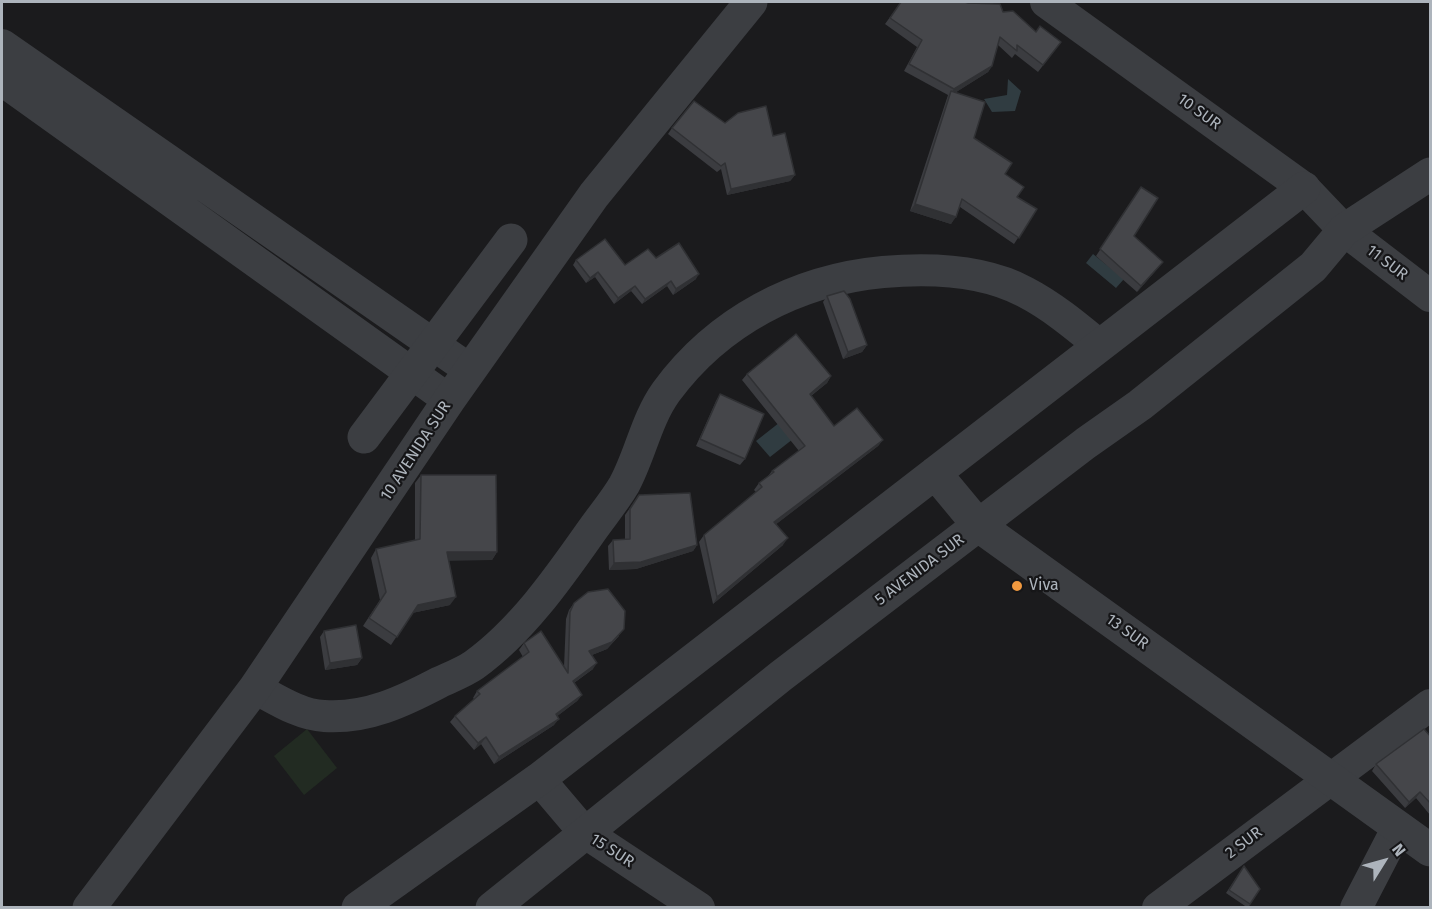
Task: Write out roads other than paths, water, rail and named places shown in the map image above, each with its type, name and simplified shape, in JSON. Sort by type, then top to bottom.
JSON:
[{"type":"street","name":"10 AVENIDA SUR","points":[[88,908],[255,688],[470,370],[594,195],[751,2]]},
{"type":"street","name":"10 SUR","points":[[1046,2],[1304,188],[1344,230]]},
{"type":"street","points":[[2,45],[470,370]]},
{"type":"street","points":[[2,80],[450,400]]},
{"type":"street","name":"5 AVENIDA SUR","points":[[492,908],[781,676],[1086,443],[1140,405],[1313,267],[1344,230],[1431,174]]},
{"type":"street","points":[[358,908],[539,779],[1304,188]]},
{"type":"street","name":"11 SUR","points":[[1344,230],[1431,296]]},
{"type":"street","points":[[364,437],[511,240]]},
{"type":"street","points":[[255,688],[290,707],[323,716],[368,713],[404,701],[473,665],[520,624],[558,579],[624,484],[646,430],[666,393],[711,343],[748,314],[806,287],[852,275],[896,271],[934,270],[981,278],[1024,291],[1071,322],[1099,345]]},
{"type":"street","name":"13 SUR","points":[[935,473],[979,526],[1431,850]]},
{"type":"street","name":"2 SUR","points":[[1158,908],[1431,705]]},
{"type":"street","name":"15 SUR","points":[[539,779],[585,832],[699,908]]},
{"type":"street","points":[[1356,908],[1398,827]]},
{"type":"place","name":"Viva","points":[[1017,586]]}]
